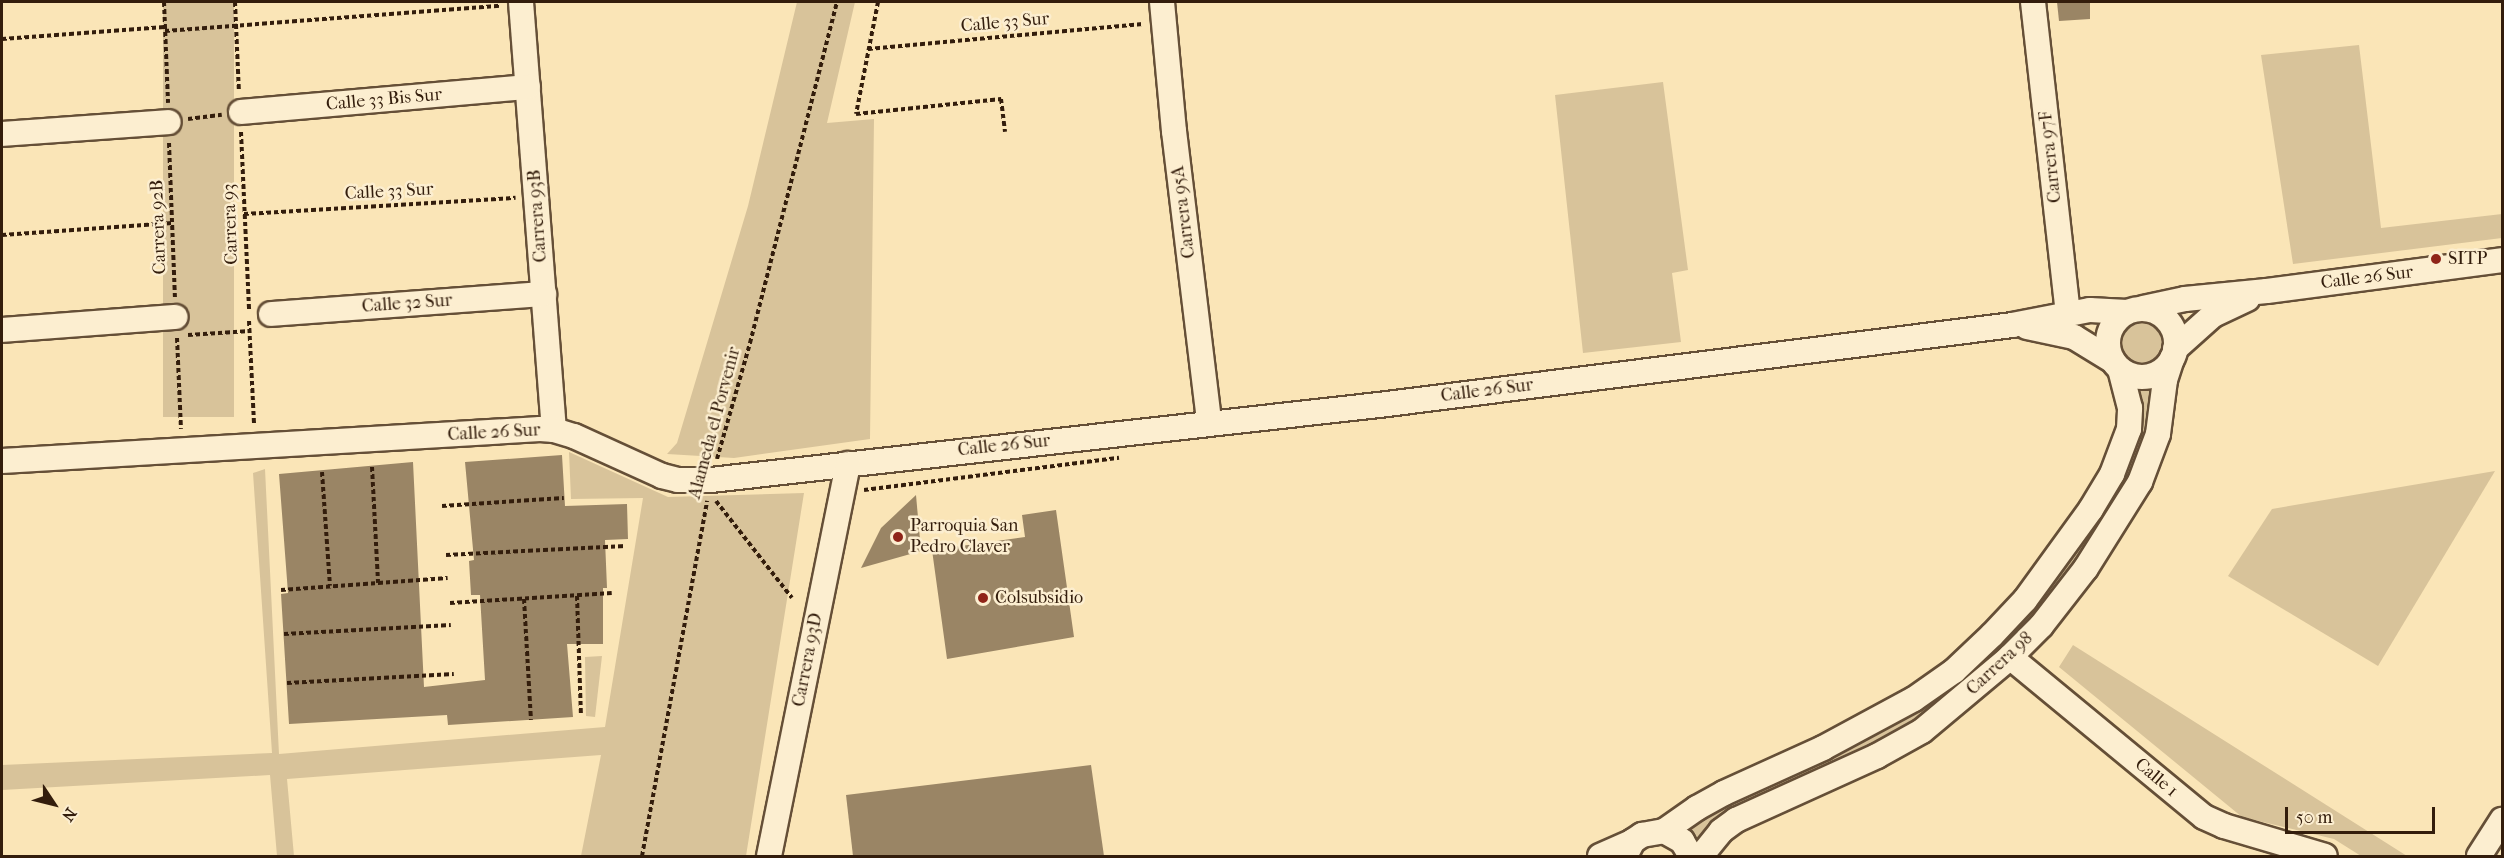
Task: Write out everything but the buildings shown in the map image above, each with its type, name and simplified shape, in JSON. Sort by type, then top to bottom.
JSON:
[{"type":"street","name":"Carrera 95A","points":[[1162,2],[1162,114],[1209,422]]},
{"type":"street","name":"Carrera 97F","points":[[2033,2],[2068,313]]},
{"type":"street","name":"Carrera 93B","points":[[521,3],[554,430]]},
{"type":"street","name":"Calle 33 Bis Sur","points":[[241,112],[528,87]]},
{"type":"street","points":[[2,134],[169,122]]},
{"type":"street","name":"Calle 26 Sur","points":[[2,461],[255,446],[436,445],[554,430],[662,476],[710,486],[848,464],[1209,422],[1387,404],[2012,325],[2090,310],[2135,310],[2185,299],[2267,291],[2502,260]]},
{"type":"street","name":"Calle 26 Sur","points":[[2174,354],[2213,315],[2267,291]]},
{"type":"street","name":"Calle 32 Sur","points":[[271,314],[544,294]]},
{"type":"street","points":[[2135,310],[2164,317],[2172,326],[2174,354],[2166,367],[2148,376],[2138,377],[2116,365],[2109,352],[2109,333],[2119,317],[2135,310]]},
{"type":"street","name":"Calle 26 Sur","points":[[2012,325],[2051,330],[2074,337],[2116,365]]},
{"type":"street","points":[[2,330],[177,326]]},
{"type":"street","name":"Carrera 98","points":[[1701,856],[1715,838],[1736,820],[1877,756],[1922,731],[2010,657],[2041,626],[2086,568],[2140,482],[2158,434],[2165,380],[2174,354]]},
{"type":"street","name":"Carrera 98","points":[[1600,856],[1629,849],[1642,835],[1664,831],[1724,793],[1823,748],[1914,699],[1954,671],[1992,635],[2025,600],[2091,509],[2112,474],[2129,429],[2130,408],[2116,365]]},
{"type":"street","name":"Carrera 93D","points":[[769,856],[848,464]]},
{"type":"street","name":"Calle 1","points":[[2010,657],[2204,817],[2224,826],[2325,856]]},
{"type":"street","points":[[2479,856],[2502,820]]},
{"type":"street","points":[[1664,831],[1682,841],[1691,856]]},
{"type":"path","name":"Carrera 92B","points":[[164,2],[182,451]]},
{"type":"path","name":"Carrera 93","points":[[235,2],[255,446]]},
{"type":"path","name":"Alameda el Porvenir","points":[[642,856],[710,486],[750,343],[837,2]]},
{"type":"path","points":[[878,2],[856,114],[1001,99],[1005,132]]},
{"type":"path","points":[[2,39],[235,27],[521,3]]},
{"type":"path","name":"Calle 33 Sur","points":[[868,49],[1144,24]]},
{"type":"path","points":[[169,122],[241,112]]},
{"type":"path","name":"Calle 33 Sur","points":[[244,214],[536,197]]},
{"type":"path","points":[[2,235],[173,223]]},
{"type":"path","points":[[177,326],[250,331]]},
{"type":"path","points":[[372,467],[378,583]]},
{"type":"path","points":[[322,472],[330,586]]},
{"type":"path","points":[[710,486],[792,598]]},
{"type":"path","points":[[442,507],[564,498]]},
{"type":"path","points":[[446,555],[626,546]]},
{"type":"path","points":[[281,590],[448,578]]},
{"type":"path","points":[[450,603],[612,593]]},
{"type":"path","points":[[577,596],[581,716]]},
{"type":"path","points":[[524,599],[531,720]]},
{"type":"path","points":[[284,634],[451,625]]},
{"type":"path","points":[[287,683],[454,674]]},
{"type":"shaded area","points":[[163,2],[234,2],[234,417],[163,417]]},
{"type":"shaded area","points":[[797,2],[855,2],[827,123],[874,119],[870,439],[734,458],[667,454],[677,443],[748,206]]},
{"type":"shaded area","points":[[2359,45],[2381,228],[2502,214],[2502,238],[2293,264],[2261,55]]},
{"type":"shaded area","points":[[1663,82],[1688,270],[1672,273],[1681,342],[1583,353],[1555,95]]},
{"type":"shaded area","points":[[2142,323],[2150,324],[2157,329],[2162,336],[2162,352],[2157,359],[2150,364],[2142,365],[2134,364],[2127,359],[2122,352],[2121,344],[2122,336],[2127,329],[2134,324]]},
{"type":"shaded area","points":[[2156,390],[2150,427],[2125,493],[2059,594],[1976,679],[1887,741],[1697,845],[1687,830],[1694,823],[1721,807],[1830,756],[2040,598],[2138,391]]},
{"type":"shaded area","points":[[569,452],[668,497],[804,493],[746,856],[581,856],[601,755],[287,779],[294,856],[277,856],[270,775],[2,790],[2,765],[272,753],[253,473],[265,469],[279,754],[605,727],[643,498],[571,499]]},
{"type":"shaded area","points":[[2495,471],[2378,666],[2228,576],[2272,509]]},
{"type":"shaded area","points":[[2073,645],[2407,856],[2361,856],[2334,839],[2242,817],[2059,667]]},
{"type":"shaded area","points":[[602,656],[595,717],[586,716],[585,657]]},
{"type":"place","name":"SITP","points":[[2436,259]]},
{"type":"place","name":"Parroquia San Pedro Claver","points":[[898,537]]},
{"type":"place","name":"Colsubsidio","points":[[983,598]]}]
